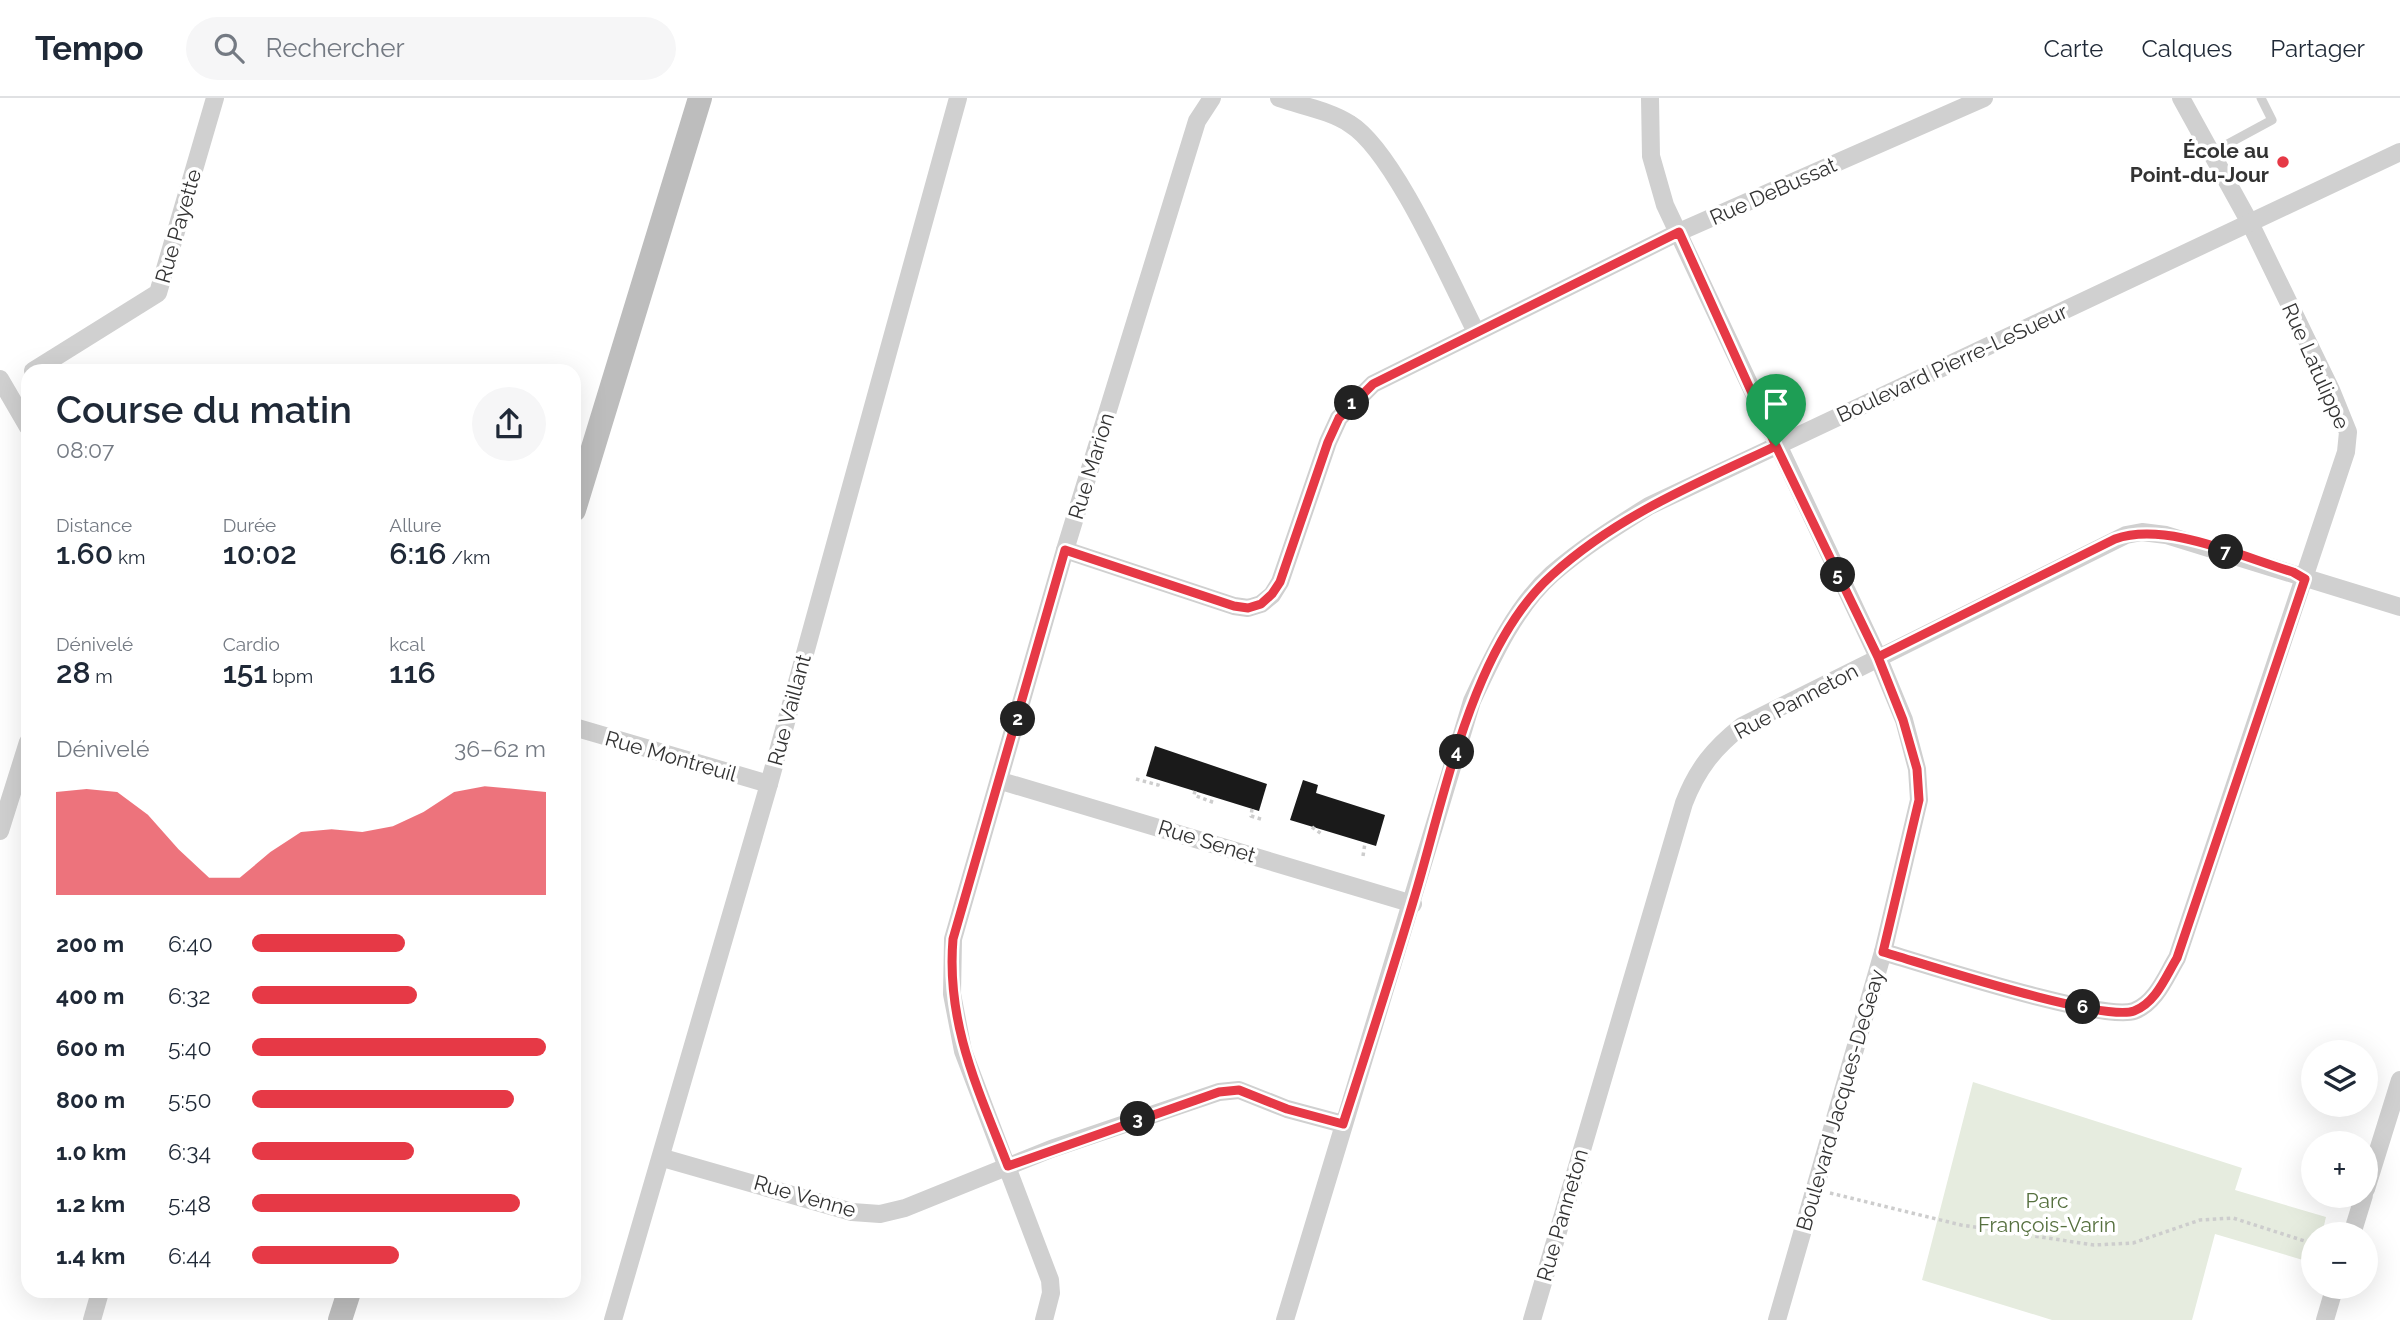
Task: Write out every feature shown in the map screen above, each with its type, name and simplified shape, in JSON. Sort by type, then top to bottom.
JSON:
[{"type":"main road","points":[[581,487],[699,98]]},
{"type":"main road","points":[[340,1320],[347,1298]]},
{"type":"street","name":"Rue Payette","points":[[44,364],[158,293],[215,98]]},
{"type":"street","name":"Rue Vaillant","points":[[613,1320],[663,1158],[769,784],[958,98]]},
{"type":"street","name":"Rue Marion","points":[[1044,1320],[1051,1293],[1050,1280],[963,1051],[952,994],[950,970],[953,939],[1001,780],[1065,550],[1197,121],[1212,98]]},
{"type":"street","points":[[1279,98],[1350,123],[1372,142],[1405,196],[1475,330]]},
{"type":"street","name":"Boulevard Jacques-DeGeay","points":[[1650,98],[1651,156],[1657,181],[1776,446],[1878,657],[1903,720],[1917,769],[1919,800],[1883,952],[1777,1320]]},
{"type":"street","name":"Rue DeBussat","points":[[1065,550],[1234,606],[1248,608],[1261,604],[1280,582],[1328,442],[1339,418],[1373,384],[1475,330],[1679,232],[1984,98]]},
{"type":"street","points":[[2181,98],[2250,223]]},
{"type":"street","name":"Boulevard Pierre-LeSueur","points":[[1285,1320],[1343,1124],[1413,904],[1472,701],[1510,626],[1542,586],[1600,537],[1649,506],[2400,152]]},
{"type":"street","name":"Rue Latulippe","points":[[1883,952],[2087,1008],[2133,1012],[2153,999],[2177,958],[2305,579],[2346,452],[2348,432],[2331,390],[2250,223]]},
{"type":"street","points":[[21,377],[2,386],[21,416]]},
{"type":"street","name":"Rue Panneton","points":[[1532,1320],[1668,856],[1697,773],[1716,746],[1742,726],[1878,657],[2115,539],[2142,532],[2209,547],[2400,607]]},
{"type":"street","name":"Rue Montreuil","points":[[581,729],[769,784]]},
{"type":"street","points":[[0,831],[21,764]]},
{"type":"street","name":"Rue Senet","points":[[1001,780],[1413,904]]},
{"type":"street","points":[[2378,1151],[2400,1080]]},
{"type":"street","name":"Rue Venne","points":[[663,1158],[852,1212],[880,1214],[905,1208],[1008,1166],[1219,1092],[1239,1090],[1287,1109],[1343,1124]]},
{"type":"street","points":[[92,1320],[98,1298]]},
{"type":"street","points":[[2325,1320],[2331,1299]]},
{"type":"lane","points":[[2211,153],[2272,120],[2261,98]]},
{"type":"path","points":[[1136,779],[1158,785],[1159,780]]},
{"type":"path","points":[[1195,791],[1194,794],[1214,803]]},
{"type":"path","points":[[1252,809],[1251,816],[1264,820]]},
{"type":"path","points":[[1312,827],[1323,835]]},
{"type":"path","points":[[1363,856],[1364,843]]},
{"type":"path","points":[[1815,1189],[1961,1225],[2094,1245],[2133,1243],[2200,1220],[2233,1218],[2301,1240]]},
{"type":"green space","name":"Parc François-Varin","points":[[1973,1082],[2242,1168],[2235,1190],[2326,1217],[2325,1222],[2301,1222],[2301,1259],[2215,1234],[2192,1320],[2052,1320],[1922,1280]]},
{"type":"building","points":[[1155,746],[1267,784],[1259,811],[1146,776]]},
{"type":"building","points":[[1303,780],[1318,785],[1316,793],[1385,815],[1376,846],[1290,820]]},
{"type":"place","name":"École au Point-du-Jour","points":[[2283,162]]},
{"type":"route","points":[[1776,446],[1679,232],[1397,370],[1373,384],[1356,399],[1339,418],[1328,442],[1280,582],[1261,604],[1248,608],[1234,606],[1065,550],[1001,780],[953,939],[950,970],[963,1051],[1008,1166],[1219,1092],[1239,1090],[1287,1109],[1343,1124],[1413,904],[1472,701],[1510,626],[1550,576],[1600,537],[1649,506],[1776,446],[1878,657],[1903,720],[1917,769],[1919,800],[1883,952],[2087,1008],[2133,1012],[2153,999],[2177,958],[2305,579],[2293,572],[2209,547],[2153,532],[2142,532],[2115,539],[1878,657],[1810,517],[1776,446]]}]
